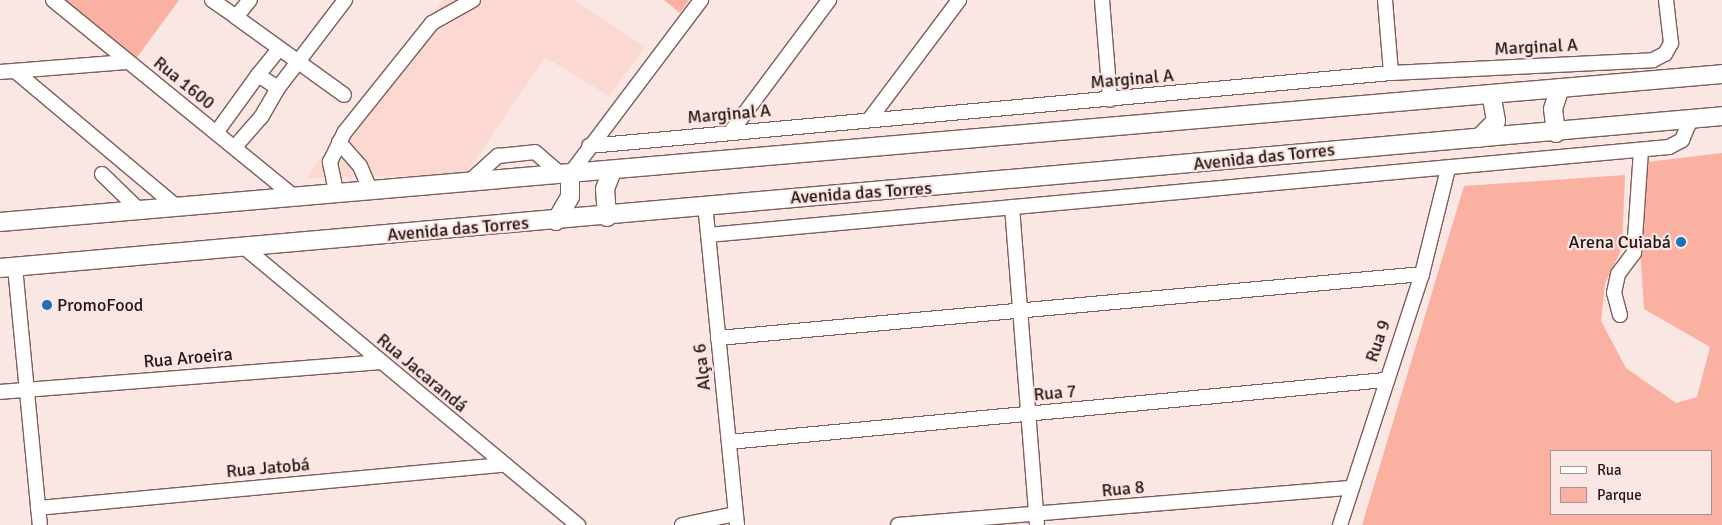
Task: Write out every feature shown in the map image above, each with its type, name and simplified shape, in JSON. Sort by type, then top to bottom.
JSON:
[{"type":"main road","points":[[0,222],[336,191],[612,171],[1722,74]]},
{"type":"main road","points":[[1556,133],[1553,109],[1560,88]]},
{"type":"main road","points":[[1479,138],[1496,121],[1490,94]]},
{"type":"main road","name":"Avenida das Torres","points":[[8,267],[607,217],[705,204],[1556,133],[1722,116]]},
{"type":"main road","points":[[607,217],[605,189],[612,171]]},
{"type":"main road","points":[[556,221],[570,197],[565,174]]},
{"type":"street","name":"Rua 1600","points":[[54,0],[127,62],[235,147],[292,195]]},
{"type":"street","points":[[212,0],[296,63],[344,95]]},
{"type":"street","points":[[236,17],[250,0]]},
{"type":"street","points":[[235,147],[261,117],[278,88],[345,0]]},
{"type":"street","points":[[336,191],[330,162],[338,142],[432,23],[473,0]]},
{"type":"street","points":[[470,181],[498,156],[535,152],[565,174],[589,146],[700,0]]},
{"type":"street","points":[[730,133],[829,0]]},
{"type":"street","points":[[869,120],[959,0]]},
{"type":"street","points":[[1102,0],[1110,100]]},
{"type":"street","points":[[1385,0],[1391,73]]},
{"type":"street","name":"Marginal A","points":[[589,146],[1391,73],[1653,60],[1665,54],[1671,43],[1666,0]]},
{"type":"street","points":[[216,133],[278,50]]},
{"type":"street","points":[[0,72],[127,62]]},
{"type":"street","points":[[15,71],[177,207]]},
{"type":"street","points":[[258,75],[278,88]]},
{"type":"street","points":[[708,235],[1669,148],[1682,140],[1690,119]]},
{"type":"street","points":[[338,142],[360,166],[370,189]]},
{"type":"street","points":[[1620,315],[1614,292],[1618,274],[1634,253],[1641,150]]},
{"type":"street","name":"Rua 9","points":[[1340,525],[1385,380],[1422,274],[1448,169]]},
{"type":"street","points":[[102,174],[139,210]]},
{"type":"street","name":"Alça 6","points":[[705,204],[736,520]]},
{"type":"street","points":[[1012,207],[1037,520]]},
{"type":"street","name":"Rua Jacarandá","points":[[244,247],[501,465],[578,525]]},
{"type":"street","points":[[8,267],[40,525]]},
{"type":"street","points":[[718,338],[1020,309],[1422,274]]},
{"type":"street","name":"Rua Aroeira","points":[[0,392],[378,362]]},
{"type":"street","name":"Rua 7","points":[[729,442],[1385,380]]},
{"type":"street","name":"Rua Jatobá","points":[[38,508],[501,465]]},
{"type":"street","name":"Rua 8","points":[[898,525],[1037,520],[1351,488]]},
{"type":"street","points":[[682,525],[736,520]]},
{"type":"shaded area","points":[[443,0],[574,0],[645,47],[609,96],[545,57],[465,175],[306,178]]},
{"type":"green space","points":[[57,0],[179,0],[133,63]]},
{"type":"green space","points":[[664,0],[689,0],[680,13]]},
{"type":"green space","points":[[1722,153],[1722,525],[1362,525],[1464,186],[1625,175],[1622,248],[1605,284],[1601,321],[1626,368],[1676,403],[1697,397],[1710,347],[1644,309],[1635,174],[1647,162]]},
{"type":"place","name":"Arena Cuiabá","points":[[1681,242]]},
{"type":"place","name":"PromoFood","points":[[47,305]]}]
